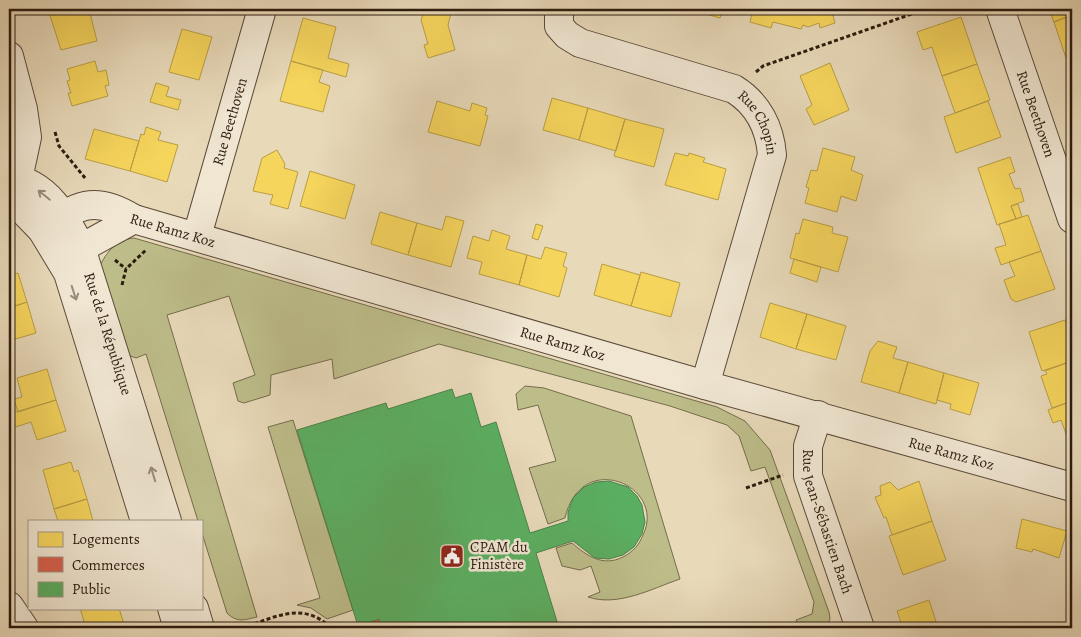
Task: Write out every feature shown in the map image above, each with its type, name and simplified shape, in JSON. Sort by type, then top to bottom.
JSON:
[{"type":"street","name":"Rue Beethoven","points":[[197,236],[262,9]]},
{"type":"street","name":"Rue Chopin","points":[[559,9],[560,26],[567,35],[580,43],[734,90],[753,105],[767,127],[772,155],[705,385]]},
{"type":"street","name":"Rue Beethoven","points":[[1000,9],[1072,219]]},
{"type":"street","points":[[9,56],[23,109],[26,130],[25,152],[12,184]]},
{"type":"street","name":"Rue de la République","points":[[12,184],[50,198],[63,215],[71,254],[167,520]]},
{"type":"street","name":"Rue de la République","points":[[12,184],[42,230],[71,254],[73,288],[145,520]]},
{"type":"street","points":[[42,230],[63,215],[79,207],[98,204],[113,207],[147,222]]},
{"type":"street","name":"Rue Ramz Koz","points":[[71,254],[147,222],[705,385],[1072,487]]},
{"type":"street","name":"Rue Jean-Sébastien Bach","points":[[818,415],[808,446],[808,476],[860,628]]},
{"type":"street","points":[[9,606],[24,628]]},
{"type":"street","points":[[173,610],[178,628]]},
{"type":"street","points":[[195,610],[200,628]]},
{"type":"path","points":[[763,66],[926,9]]},
{"type":"path","points":[[54,130],[59,146],[95,191],[98,204]]},
{"type":"path","points":[[123,292],[123,278],[126,268],[152,245],[147,222]]},
{"type":"path","points":[[746,488],[780,476]]},
{"type":"path","points":[[242,628],[296,612],[321,619],[331,628]]},
{"type":"green space","points":[[134,238],[717,407],[745,421],[770,450],[829,612],[830,619],[826,628],[799,628],[796,620],[812,614],[814,602],[765,467],[751,471],[739,436],[727,425],[670,406],[439,344],[334,379],[332,359],[271,375],[270,395],[244,403],[238,401],[233,383],[255,375],[229,296],[167,315],[257,617],[244,620],[234,618],[227,613],[202,533],[202,520],[198,520],[146,354],[136,358],[128,355],[99,268],[112,248],[128,239]]},
{"type":"green space","points":[[525,386],[544,388],[631,416],[680,579],[634,596],[599,600],[588,597],[600,592],[591,566],[580,570],[562,566],[556,548],[572,543],[596,559],[609,561],[627,555],[640,542],[647,517],[643,502],[633,490],[619,482],[603,480],[587,484],[574,497],[565,518],[548,524],[529,468],[556,461],[538,405],[518,410],[516,394]]},
{"type":"green space","points":[[293,420],[353,610],[327,619],[311,608],[297,605],[320,598],[268,427]]},
{"type":"building: Logements","points":[[48,9],[89,9],[97,41],[61,50]]},
{"type":"building: Logements","points":[[425,9],[452,9],[448,25],[455,50],[428,58],[424,45],[428,44],[421,20]]},
{"type":"building: Logements","points":[[688,9],[723,9],[720,18]]},
{"type":"building: Logements","points":[[753,9],[831,9],[835,23],[820,28],[819,23],[808,27],[803,25],[801,29],[773,22],[771,28],[750,22]]},
{"type":"building: Logements","points":[[1049,9],[1072,9],[1072,15],[1054,22]]},
{"type":"building: Logements","points":[[1072,15],[1072,56],[1066,58],[1054,22]]},
{"type":"building: Logements","points":[[961,17],[977,64],[942,76],[932,47],[923,50],[917,32]]},
{"type":"building: Logements","points":[[303,18],[336,27],[328,58],[349,64],[346,77],[291,61]]},
{"type":"building: Logements","points":[[182,29],[212,37],[199,80],[169,72]]},
{"type":"building: Logements","points":[[95,61],[98,72],[106,70],[109,85],[105,86],[108,96],[72,106],[68,93],[71,93],[67,81],[70,80],[67,69]]},
{"type":"building: Logements","points":[[291,61],[323,70],[319,82],[330,86],[323,112],[280,101]]},
{"type":"building: Logements","points":[[830,63],[849,110],[814,125],[806,109],[812,105],[800,76]]},
{"type":"building: Logements","points":[[977,64],[990,100],[955,113],[942,76]]},
{"type":"building: Logements","points":[[156,83],[169,87],[166,96],[181,100],[178,110],[150,102]]},
{"type":"building: Logements","points":[[552,98],[588,108],[579,140],[543,130]]},
{"type":"building: Logements","points":[[437,101],[470,111],[472,103],[487,108],[485,115],[488,116],[480,146],[428,132]]},
{"type":"building: Logements","points":[[988,101],[1001,137],[956,153],[944,117]]},
{"type":"building: Logements","points":[[588,108],[625,119],[616,151],[579,140]]},
{"type":"building: Logements","points":[[625,119],[664,129],[654,167],[614,156]]},
{"type":"building: Logements","points":[[146,127],[161,132],[158,140],[178,145],[167,182],[130,171],[141,134],[144,135]]},
{"type":"building: Logements","points":[[94,129],[139,141],[130,171],[85,159]]},
{"type":"building: Logements","points":[[823,148],[855,157],[851,170],[863,175],[856,201],[841,196],[837,212],[805,203],[809,188],[806,187],[811,170],[817,171]]},
{"type":"building: Logements","points":[[277,150],[285,164],[284,168],[298,172],[288,209],[270,204],[273,195],[253,191],[262,158]]},
{"type":"building: Logements","points":[[675,153],[688,156],[689,153],[705,158],[703,162],[726,169],[718,200],[665,185]]},
{"type":"building: Logements","points":[[1010,157],[1015,172],[1009,174],[1015,189],[1020,188],[1024,201],[1011,206],[1016,219],[997,225],[978,168]]},
{"type":"building: Logements","points":[[310,171],[355,185],[345,219],[300,206]]},
{"type":"building: Logements","points":[[1018,204],[1022,217],[1016,219],[1011,206]]},
{"type":"building: Logements","points":[[380,212],[417,223],[408,255],[371,244]]},
{"type":"building: Logements","points":[[1028,215],[1041,251],[1001,265],[995,248],[1006,245],[999,224]]},
{"type":"building: Logements","points":[[446,216],[464,221],[451,267],[408,255],[417,223],[442,230]]},
{"type":"building: Logements","points":[[803,219],[833,227],[832,233],[848,237],[838,272],[790,258],[796,233],[799,234]]},
{"type":"building: Logements","points":[[536,224],[543,226],[538,240],[532,238]]},
{"type":"building: Logements","points":[[492,230],[510,236],[506,249],[527,255],[519,285],[479,274],[482,262],[467,258],[473,236],[489,241]]},
{"type":"building: Logements","points":[[545,247],[567,253],[563,266],[567,268],[559,297],[519,285],[527,255],[541,259]]},
{"type":"building: Logements","points":[[1041,251],[1055,289],[1016,302],[1011,299],[1004,280],[1015,276],[1009,262]]},
{"type":"building: Logements","points":[[794,259],[821,267],[817,282],[790,273]]},
{"type":"building: Logements","points":[[602,264],[640,275],[631,306],[594,295]]},
{"type":"building: Logements","points":[[641,272],[680,283],[671,317],[631,306]]},
{"type":"building: Logements","points":[[18,273],[27,302],[9,308],[9,276]]},
{"type":"building: Logements","points":[[27,302],[36,333],[9,341],[9,308]]},
{"type":"building: Logements","points":[[770,303],[807,314],[796,349],[760,337]]},
{"type":"building: Logements","points":[[807,314],[846,326],[836,360],[796,349]]},
{"type":"building: Logements","points":[[1065,320],[1072,341],[1072,361],[1042,371],[1029,332]]},
{"type":"building: Logements","points":[[878,341],[897,347],[893,358],[908,362],[899,393],[861,382],[870,351]]},
{"type":"building: Logements","points":[[1072,361],[1072,401],[1052,408],[1041,376],[1047,374],[1045,371]]},
{"type":"building: Logements","points":[[908,362],[944,373],[936,404],[899,393]]},
{"type":"building: Logements","points":[[47,369],[56,400],[18,412],[14,399],[22,397],[17,378]]},
{"type":"building: Logements","points":[[944,373],[979,383],[970,415],[950,409],[951,404],[937,400]]},
{"type":"building: Logements","points":[[56,400],[66,431],[37,440],[31,422],[9,429],[9,414]]},
{"type":"building: Logements","points":[[1072,401],[1072,441],[1069,442],[1061,420],[1053,423],[1048,410]]},
{"type":"building: Logements","points":[[71,462],[74,472],[78,470],[87,499],[54,509],[43,470]]},
{"type":"building: Logements","points":[[919,481],[932,521],[892,535],[886,517],[884,518],[875,497],[881,495],[880,486],[890,482],[898,490]]},
{"type":"building: Logements","points":[[87,499],[93,520],[58,520],[54,509]]},
{"type":"building: Logements","points":[[1022,519],[1067,531],[1059,558],[1033,549],[1032,552],[1016,548]]},
{"type":"building: Logements","points":[[932,521],[946,560],[903,575],[889,536]]},
{"type":"building: Logements","points":[[929,600],[938,628],[903,628],[897,611]]},
{"type":"building: Logements","points":[[81,610],[120,610],[125,628],[86,628]]},
{"type":"building: Commerces","points":[[379,619],[382,628],[359,628],[358,626]]},
{"type":"building: Public","points":[[452,389],[455,398],[471,393],[481,427],[496,422],[530,533],[568,521],[568,512],[573,498],[584,487],[596,482],[609,481],[628,487],[637,496],[642,505],[645,522],[642,534],[634,547],[623,555],[609,559],[595,558],[573,541],[536,553],[559,628],[382,628],[379,619],[358,626],[297,430],[386,403],[388,409]]},
{"type":"place","name":"CPAM du Finistère","points":[[452,556]]}]
